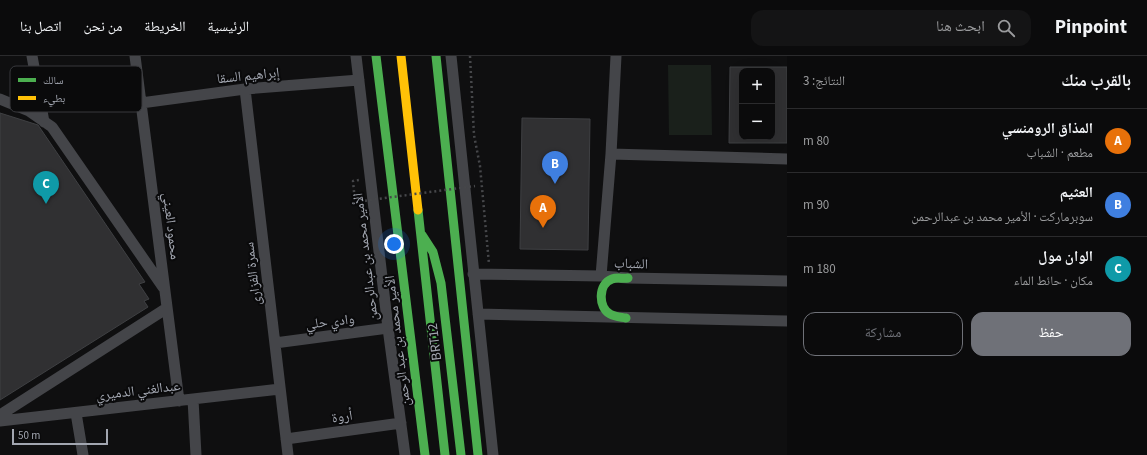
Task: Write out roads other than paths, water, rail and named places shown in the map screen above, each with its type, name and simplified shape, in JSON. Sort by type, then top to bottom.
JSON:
[{"type":"main road","name":"الأمير محمد بن عبد الرحمن","points":[[376,56],[425,455]]},
{"type":"main road","name":"BRT12","points":[[401,56],[414,162],[419,230],[445,455]]},
{"type":"main road","points":[[436,56],[478,455]]},
{"type":"main road","name":"BRT12","points":[[419,230],[433,252],[441,283],[461,455]]},
{"type":"main road","points":[[626,318],[610,314],[604,308],[601,300],[605,285],[612,279],[628,278]]},
{"type":"street","points":[[32,56],[34,66]]},
{"type":"street","name":"محمود العيني","points":[[135,56],[136,66]]},
{"type":"street","name":"الأمير محمد بن عبدالرحمن","points":[[356,56],[388,328],[405,455]]},
{"type":"street","points":[[452,56],[473,274],[493,455]]},
{"type":"street","points":[[601,276],[611,154],[616,56]]},
{"type":"street","name":"إبراهيم السقا","points":[[142,103],[245,89],[359,80]]},
{"type":"street","name":"سمرة الفزارى","points":[[245,89],[288,455]]},
{"type":"street","points":[[0,99],[10,103]]},
{"type":"street","name":"محمود العيني","points":[[142,111],[179,401]]},
{"type":"street","points":[[30,112],[52,127],[165,289]]},
{"type":"street","points":[[42,112],[44,122]]},
{"type":"street","points":[[611,154],[787,159]]},
{"type":"street","name":"الشباب","points":[[473,274],[787,281]]},
{"type":"street","points":[[0,415],[168,308]]},
{"type":"street","points":[[478,314],[787,321]]},
{"type":"street","name":"وادي حلي","points":[[275,343],[388,328]]},
{"type":"street","name":"عبدالغني الدميري","points":[[0,421],[280,389]]},
{"type":"street","points":[[193,399],[196,455]]},
{"type":"street","points":[[76,413],[83,455]]},
{"type":"street","name":"أروة","points":[[286,439],[401,423]]},
{"type":"place","name":"العثيم","points":[[555,184]]},
{"type":"place","name":"الوان مول","points":[[46,204]]},
{"type":"place","name":"المذاق الرومنسي","points":[[543,228]]}]
